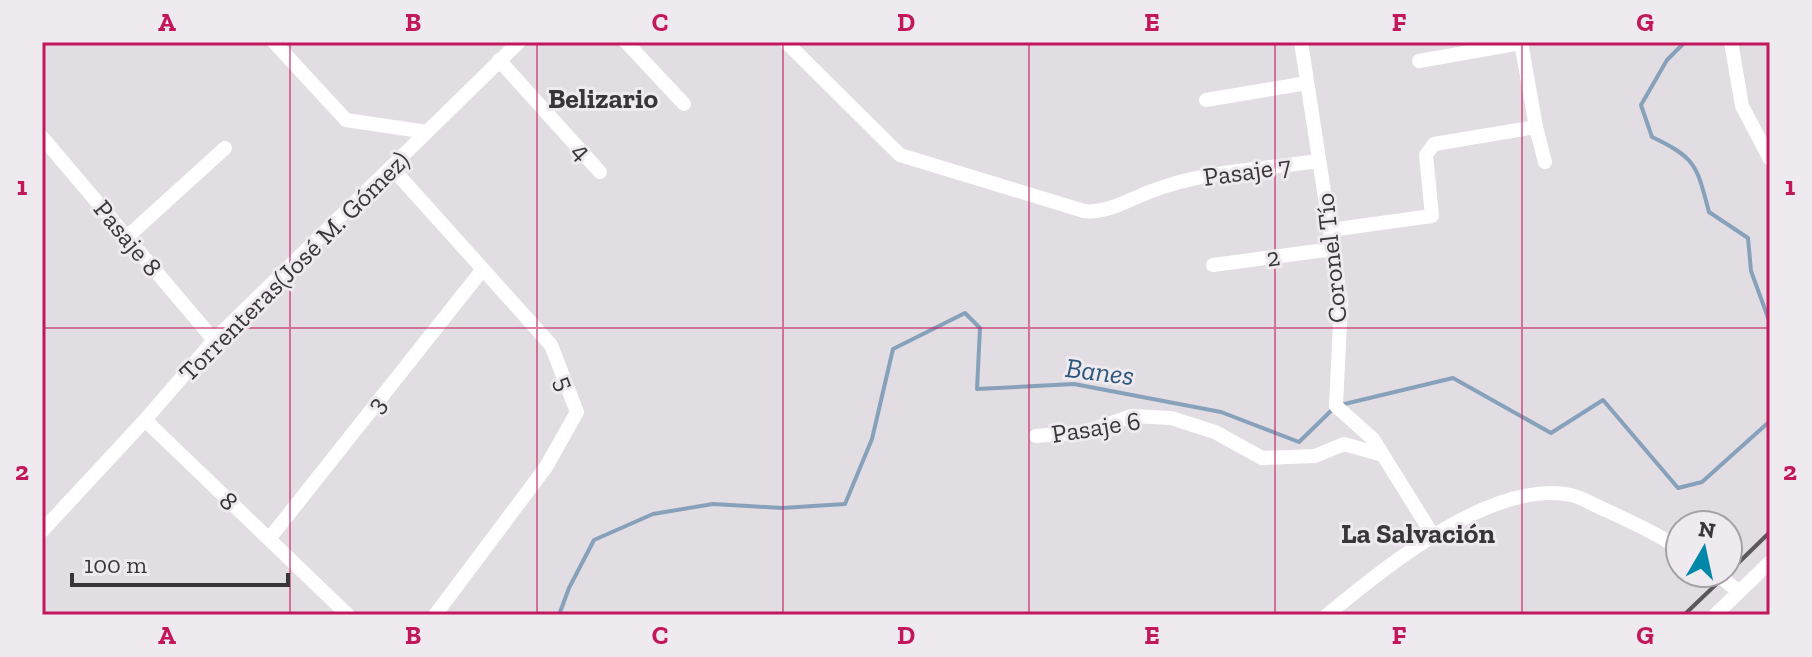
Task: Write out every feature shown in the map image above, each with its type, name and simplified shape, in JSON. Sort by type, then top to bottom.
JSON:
[{"type":"street","points":[[274,42],[346,120],[427,132]]},
{"type":"street","name":"Torrenteras(José M. Gómez)","points":[[42,531],[214,340],[519,42]]},
{"type":"street","points":[[626,42],[684,104]]},
{"type":"street","name":"Pasaje 7","points":[[786,42],[900,155],[1092,212],[1174,182],[1319,161]]},
{"type":"street","name":"Coronel Tío","points":[[1301,42],[1341,302],[1336,406],[1373,439],[1434,537]]},
{"type":"street","points":[[1419,61],[1521,42],[1545,162]]},
{"type":"street","points":[[1731,42],[1742,106],[1770,159]]},
{"type":"street","name":"4","points":[[499,60],[600,172]]},
{"type":"street","points":[[1206,100],[1307,83]]},
{"type":"street","points":[[1330,230],[1432,216],[1426,155],[1428,148],[1434,144],[1536,127]]},
{"type":"street","name":"Pasaje 8","points":[[42,137],[214,340]]},
{"type":"street","points":[[127,237],[225,148]]},
{"type":"street","name":"5","points":[[392,168],[551,345],[577,412],[546,467],[435,615]]},
{"type":"street","name":"2","points":[[1213,265],[1333,249]]},
{"type":"street","name":"3","points":[[269,539],[483,269]]},
{"type":"street","name":"Pasaje 6","points":[[1036,436],[1085,432],[1132,416],[1171,418],[1215,432],[1262,458],[1315,456],[1344,444],[1383,455]]},
{"type":"street","name":"8","points":[[145,420],[348,615]]},
{"type":"street","points":[[1327,615],[1383,569],[1476,511],[1530,493],[1573,495],[1664,539]]},
{"type":"street","points":[[1715,615],[1770,562]]},
{"type":"street","points":[[1735,589],[1739,592]]},
{"type":"waterway","name":"Banes","points":[[1685,42],[1667,60],[1641,105],[1652,137],[1678,151],[1693,166],[1709,212],[1748,238],[1751,271],[1770,323]]},
{"type":"waterway","name":"Banes","points":[[559,615],[594,540],[653,514],[713,504],[782,508],[845,504],[872,439],[893,349],[965,313],[980,328],[977,389],[1074,384],[1221,412],[1299,442],[1336,406],[1453,378],[1551,433],[1603,400],[1678,488],[1702,482],[1770,421]]},
{"type":"waterway","name":"Banes","points":[[1770,369],[1770,385]]},
{"type":"railway","points":[[1744,557],[1770,532]]},
{"type":"railway","points":[[1684,615],[1711,589]]},
{"type":"district","name":"Belizario","points":[[603,98]]},
{"type":"district","name":"La Salvación","points":[[1418,533]]}]
